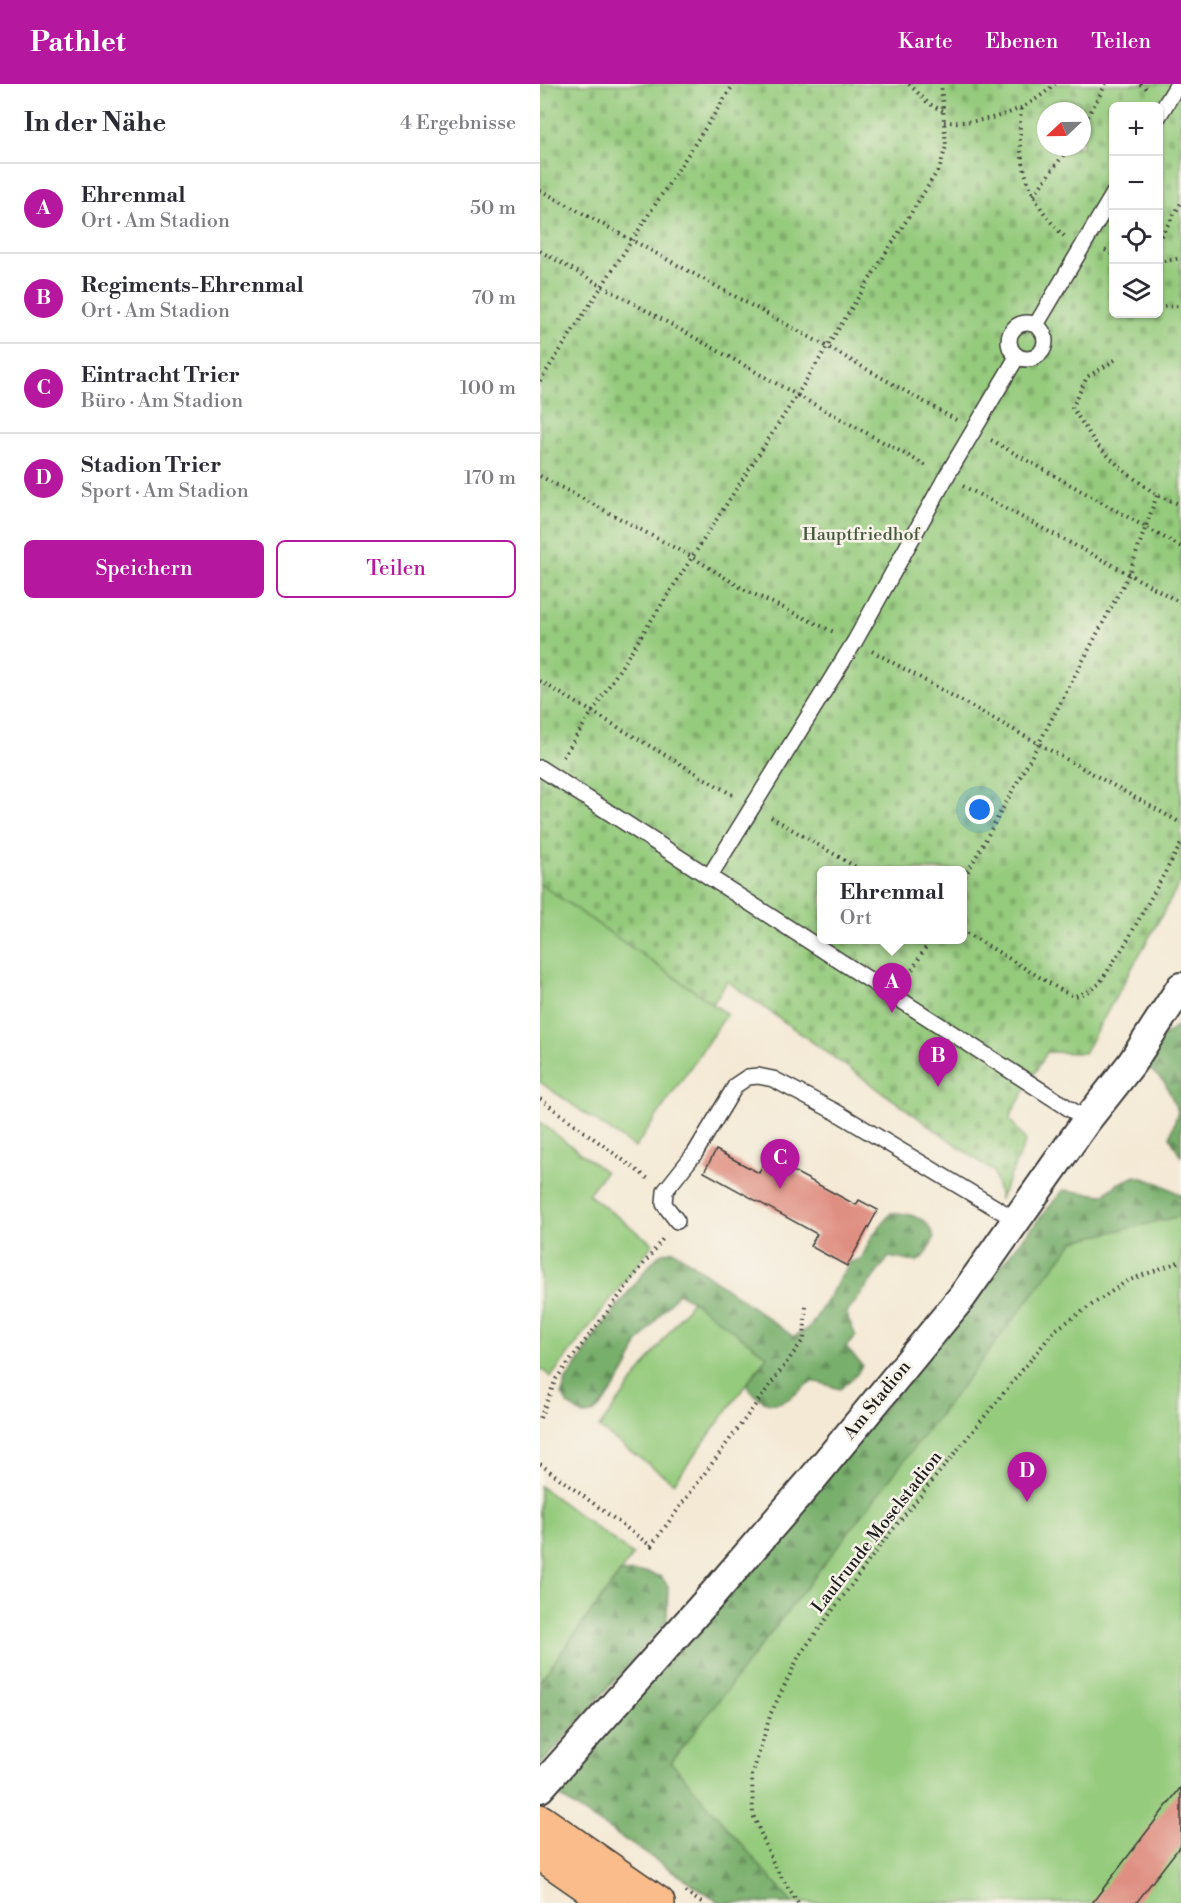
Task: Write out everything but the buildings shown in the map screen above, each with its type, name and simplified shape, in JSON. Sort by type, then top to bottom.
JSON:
[{"type":"main road","points":[[540,1821],[658,1903]]},
{"type":"main road","points":[[540,1853],[612,1903]]},
{"type":"street","name":"Am Stadion","points":[[540,1788],[809,1483],[962,1296],[1087,1120],[1131,1064],[1181,987]]},
{"type":"lane","points":[[1163,109],[1178,84]]},
{"type":"lane","points":[[1036,325],[1109,200]]},
{"type":"lane","points":[[1024,323],[1036,325],[1046,340],[1043,351],[1034,358],[1017,357],[1012,353],[1009,340],[1013,329],[1024,323]]},
{"type":"lane","points":[[709,877],[855,641],[946,477],[1017,357]]},
{"type":"lane","points":[[546,772],[1087,1120]]},
{"type":"lane","points":[[677,1221],[664,1204],[665,1191],[682,1171],[736,1085],[748,1077],[759,1076],[773,1079],[836,1113],[1016,1220]]},
{"type":"path","points":[[540,381],[734,84]]},
{"type":"path","points":[[909,84],[928,103],[943,111]]},
{"type":"path","points":[[546,772],[592,713],[797,395],[940,167],[946,146],[941,84]]},
{"type":"path","points":[[944,122],[966,123],[988,120],[1021,109],[1055,84]]},
{"type":"path","points":[[1091,111],[1106,84]]},
{"type":"path","points":[[1021,109],[1018,132],[1023,168],[1033,195],[1049,223],[1079,251]]},
{"type":"path","points":[[1033,195],[1063,156]]},
{"type":"path","points":[[540,190],[826,346],[1181,547]]},
{"type":"path","points":[[1163,233],[1181,203]]},
{"type":"path","points":[[540,251],[946,477],[1181,603]]},
{"type":"path","points":[[1163,260],[1181,258]]},
{"type":"path","points":[[1163,307],[1181,306]]},
{"type":"path","points":[[1115,360],[1087,377],[1072,408],[1097,445],[1124,471],[1157,495],[1181,505]]},
{"type":"path","points":[[967,875],[1130,574],[1157,495]]},
{"type":"path","points":[[540,681],[854,866]]},
{"type":"path","points":[[967,932],[1064,992],[1075,996],[1087,992],[1100,984],[1181,844]]},
{"type":"path","points":[[896,997],[927,944]]},
{"type":"path","points":[[540,1099],[665,1191]]},
{"type":"path","points":[[540,1418],[556,1379],[677,1221]]},
{"type":"path","name":"Laufrunde Moselstadion","points":[[798,1903],[775,1867],[753,1815],[752,1776],[771,1713],[799,1656],[885,1539],[1055,1330],[1127,1281],[1181,1261]]},
{"type":"path","points":[[540,1464],[651,1546],[804,1339],[806,1306]]},
{"type":"green space","name":"Hauptfriedhof","points":[[540,84],[1181,84],[1181,881],[1084,1053],[1047,1052],[1009,1118],[1026,1141],[1000,1199],[994,1172],[727,981],[713,1004],[540,884]]},
{"type":"green space","points":[[540,884],[727,1014],[635,1148],[540,1082]]},
{"type":"green space","points":[[1181,1022],[1181,1157],[1170,1137],[1178,1111],[1165,1083],[1142,1062],[1145,1046],[1170,1032]]},
{"type":"green space","points":[[540,1122],[605,1172],[588,1194],[653,1244],[551,1377],[540,1368]]},
{"type":"green space","points":[[1136,1176],[1161,1184],[1181,1195],[1181,1313],[793,1903],[721,1903],[554,1793],[805,1503],[1063,1190],[1103,1195],[1119,1183]]},
{"type":"green space","points":[[891,1213],[919,1218],[928,1225],[934,1238],[927,1253],[918,1261],[889,1257],[846,1314],[856,1336],[846,1347],[862,1365],[857,1374],[840,1389],[812,1382],[783,1402],[763,1401],[746,1385],[767,1357],[678,1293],[637,1343],[626,1370],[599,1408],[593,1413],[583,1415],[568,1405],[562,1394],[566,1380],[596,1334],[660,1254],[673,1250],[794,1337],[810,1327],[848,1263],[861,1259],[873,1235]]},
{"type":"green space","points":[[1181,1216],[1181,1903],[792,1903],[671,1762],[1074,1241]]},
{"type":"green space","points":[[692,1301],[767,1356],[674,1483],[599,1428]]},
{"type":"green space","points":[[540,1486],[633,1555],[540,1681]]},
{"type":"green space","points":[[645,1572],[661,1577],[668,1586],[667,1620],[540,1766],[540,1681],[620,1573]]},
{"type":"place","name":"Ehrenmal","points":[[892,1013]]},
{"type":"place","name":"Regiments-Ehrenmal","points":[[938,1087]]},
{"type":"place","name":"Eintracht Trier","points":[[780,1189]]},
{"type":"place","name":"Stadion Trier","points":[[1027,1502]]}]
